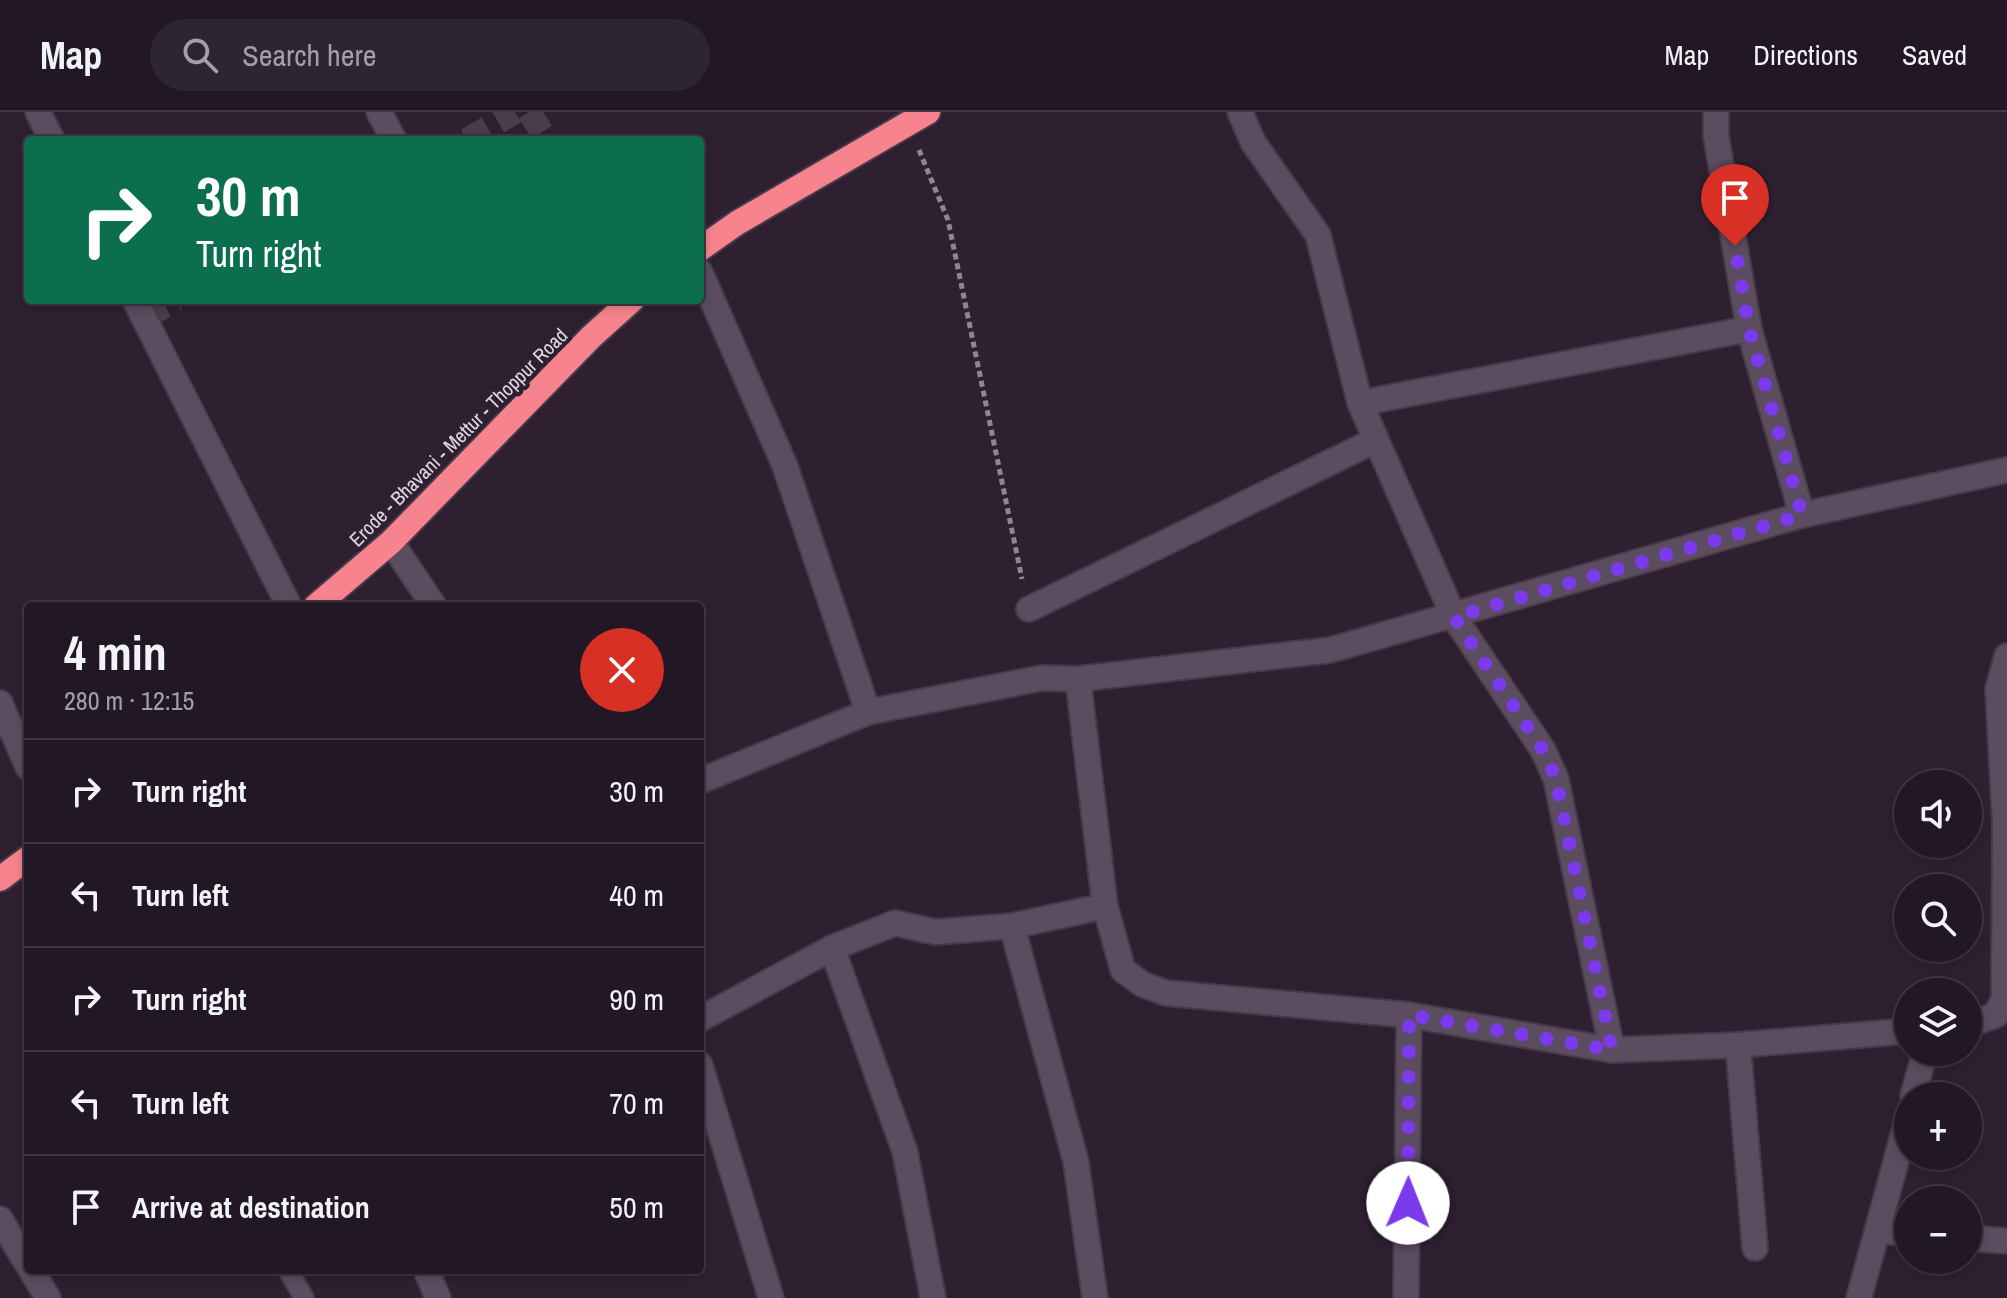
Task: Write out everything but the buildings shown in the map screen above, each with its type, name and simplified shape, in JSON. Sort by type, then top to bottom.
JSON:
[{"type":"highway","points":[[704,246],[737,223],[917,117]]},
{"type":"highway","name":"Erode - Bhavani - Mettur - Thoppur Road","points":[[321,602],[391,542],[591,337],[628,304]]},
{"type":"highway","points":[[0,879],[24,861]]},
{"type":"street","points":[[38,112],[50,136]]},
{"type":"street","points":[[379,112],[392,136]]},
{"type":"street","points":[[1240,112],[1253,142],[1318,235],[1360,403],[1454,617],[1543,750],[1556,779],[1612,1050]]},
{"type":"street","points":[[1716,112],[1716,136],[1749,329],[1802,515]]},
{"type":"street","points":[[704,281],[785,466],[868,712]]},
{"type":"street","points":[[137,304],[287,602]]},
{"type":"street","points":[[1360,403],[1749,329]]},
{"type":"street","points":[[1029,609],[1376,440]]},
{"type":"street","points":[[704,779],[868,712],[1042,678],[1078,679],[1330,650],[1802,515],[2007,470]]},
{"type":"street","points":[[391,542],[431,602]]},
{"type":"street","points":[[1982,1020],[1996,1015],[2004,998],[2004,740],[1998,689],[2007,656]]},
{"type":"street","points":[[1078,679],[1105,906],[1123,970],[1142,984],[1166,993],[1409,1015],[1612,1050],[1738,1045],[1894,1032]]},
{"type":"street","points":[[0,703],[24,758]]},
{"type":"street","points":[[704,1017],[832,948],[895,923],[935,932],[1012,926],[1105,906]]},
{"type":"street","points":[[1012,926],[1076,1162],[1095,1298]]},
{"type":"street","points":[[832,948],[905,1152],[933,1298]]},
{"type":"street","points":[[1403,1298],[1409,1015]]},
{"type":"street","points":[[1738,1045],[1755,1248]]},
{"type":"street","points":[[704,1078],[771,1298]]},
{"type":"street","points":[[1859,1298],[1895,1170]]},
{"type":"street","points":[[0,1219],[24,1258]]},
{"type":"street","points":[[1879,1231],[1894,1232]]},
{"type":"street","points":[[1982,1239],[2007,1241]]},
{"type":"street","points":[[33,1274],[48,1298]]},
{"type":"street","points":[[428,1274],[438,1298]]},
{"type":"lane","points":[[290,1274],[304,1298]]},
{"type":"path","points":[[917,117],[948,220],[1029,609]]},
{"type":"tunnel","points":[[474,136],[515,112]]},
{"type":"tunnel","points":[[529,112],[544,136]]},
{"type":"tunnel","points":[[144,317],[169,304]]},
{"type":"route","points":[[1408,1203],[1409,1015],[1612,1050],[1556,779],[1543,750],[1454,617],[1802,515],[1749,329],[1735,246]]}]
